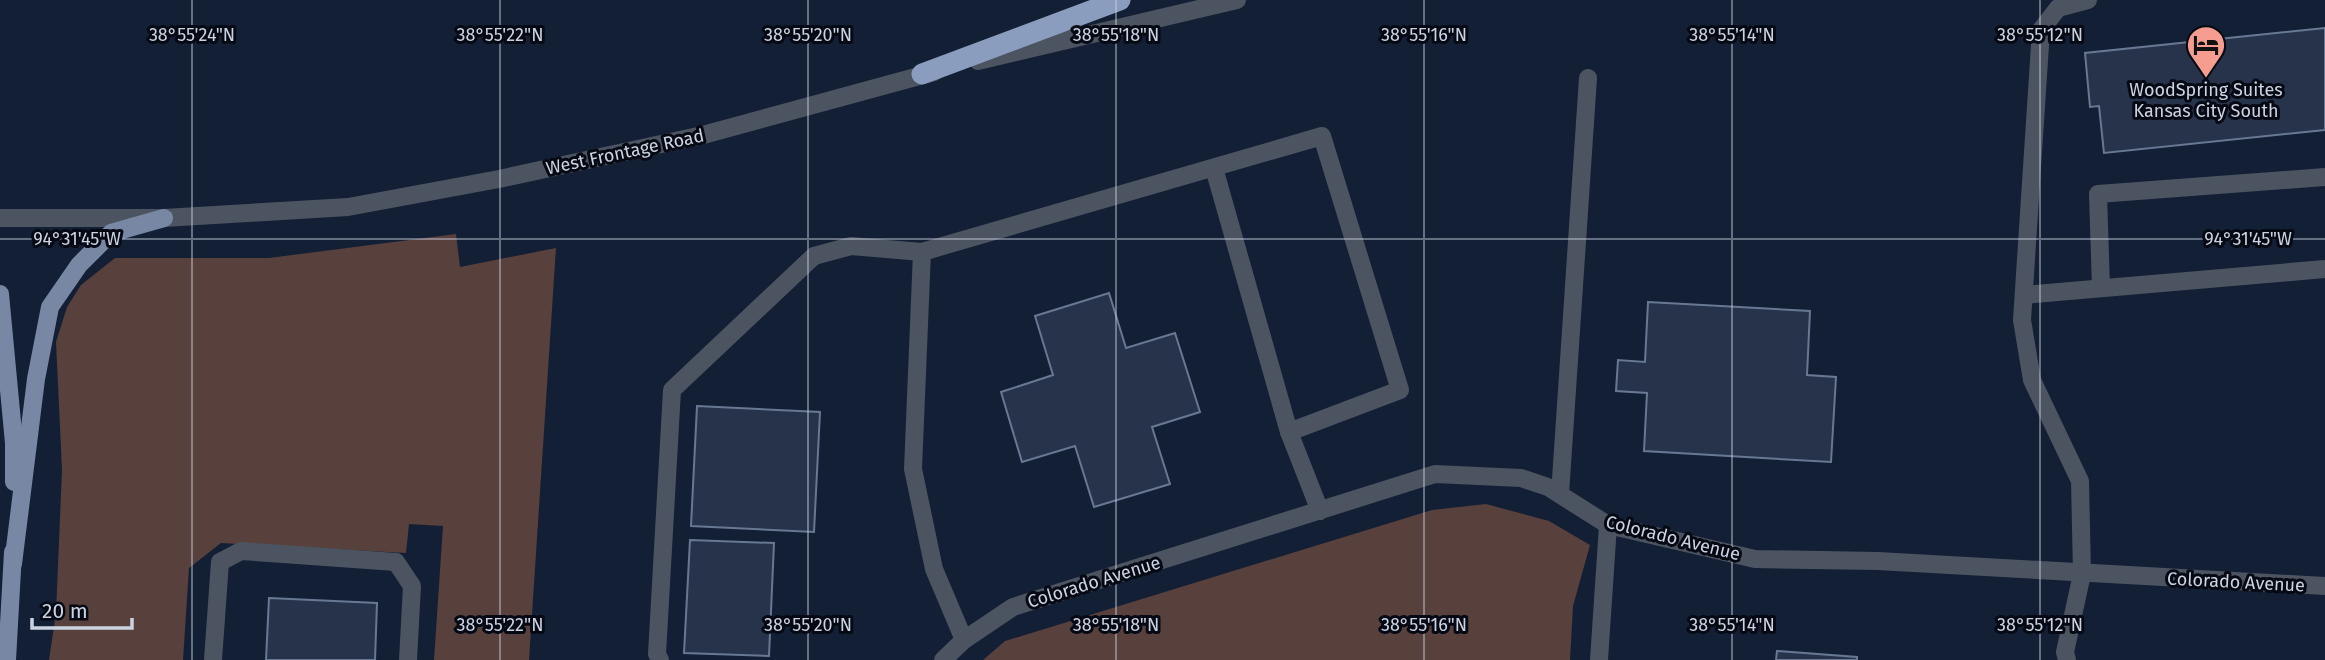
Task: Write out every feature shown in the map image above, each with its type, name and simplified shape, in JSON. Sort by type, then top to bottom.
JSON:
[{"type":"highway","points":[[922,75],[1120,0]]},
{"type":"main road","points":[[13,564],[36,379],[50,307],[79,265],[111,233],[164,218]]},
{"type":"main road","points":[[0,294],[14,443],[13,564],[7,660]]},
{"type":"street","name":"West Frontage Road","points":[[0,218],[164,218],[348,207],[703,135],[922,75],[1237,0]]},
{"type":"street","points":[[2067,660],[2065,652],[2082,574],[2080,481],[2032,380],[2022,320],[2041,30],[2059,8],[2088,0]]},
{"type":"street","points":[[1560,495],[1588,78]]},
{"type":"street","points":[[660,660],[657,654],[672,390],[814,256],[851,246],[922,252],[1322,136],[1400,390],[1289,432]]},
{"type":"street","points":[[1214,167],[1289,432],[1320,510]]},
{"type":"street","points":[[2101,288],[2098,194],[2325,177]]},
{"type":"street","points":[[922,252],[913,469],[934,569],[964,640]]},
{"type":"street","points":[[2024,295],[2325,269]]},
{"type":"street","name":"Colorado Avenue","points":[[943,660],[964,640],[1013,607],[1435,474],[1521,478],[1560,495],[1608,525],[1755,559],[1878,561],[2325,586]]},
{"type":"street","points":[[1599,660],[1608,525]]},
{"type":"street","points":[[213,660],[220,562],[242,551],[396,562],[412,586],[408,660]]},
{"type":"shaded area","points":[[456,234],[460,267],[556,248],[529,660],[434,660],[443,526],[409,524],[406,553],[221,543],[189,568],[183,660],[49,660],[56,613],[62,470],[56,342],[67,307],[81,285],[115,258],[269,258]]},
{"type":"shaded area","points":[[1486,504],[1549,521],[1590,545],[1573,606],[1570,660],[983,660],[1005,641],[1432,510]]},
{"type":"building","name":"WoodSpring Suites Kansas City South","points":[[2325,28],[2325,130],[2104,153],[2099,106],[2090,107],[2085,53]]},
{"type":"building","points":[[1109,293],[1126,348],[1175,333],[1200,412],[1152,427],[1170,484],[1094,507],[1075,446],[1022,462],[1001,392],[1053,375],[1035,316]]},
{"type":"building","points":[[1648,302],[1810,311],[1807,375],[1836,377],[1831,462],[1644,451],[1647,393],[1616,391],[1618,360],[1645,362]]},
{"type":"building","points":[[697,406],[820,412],[814,532],[691,526]]},
{"type":"building","points":[[690,540],[774,543],[769,656],[684,653]]},
{"type":"building","points":[[269,598],[377,603],[375,660],[266,660]]},
{"type":"building","points":[[1777,651],[1857,657],[1857,660],[1776,660]]},
{"type":"place","name":"WoodSpring Suites Kansas City South","points":[[2206,79]]}]
